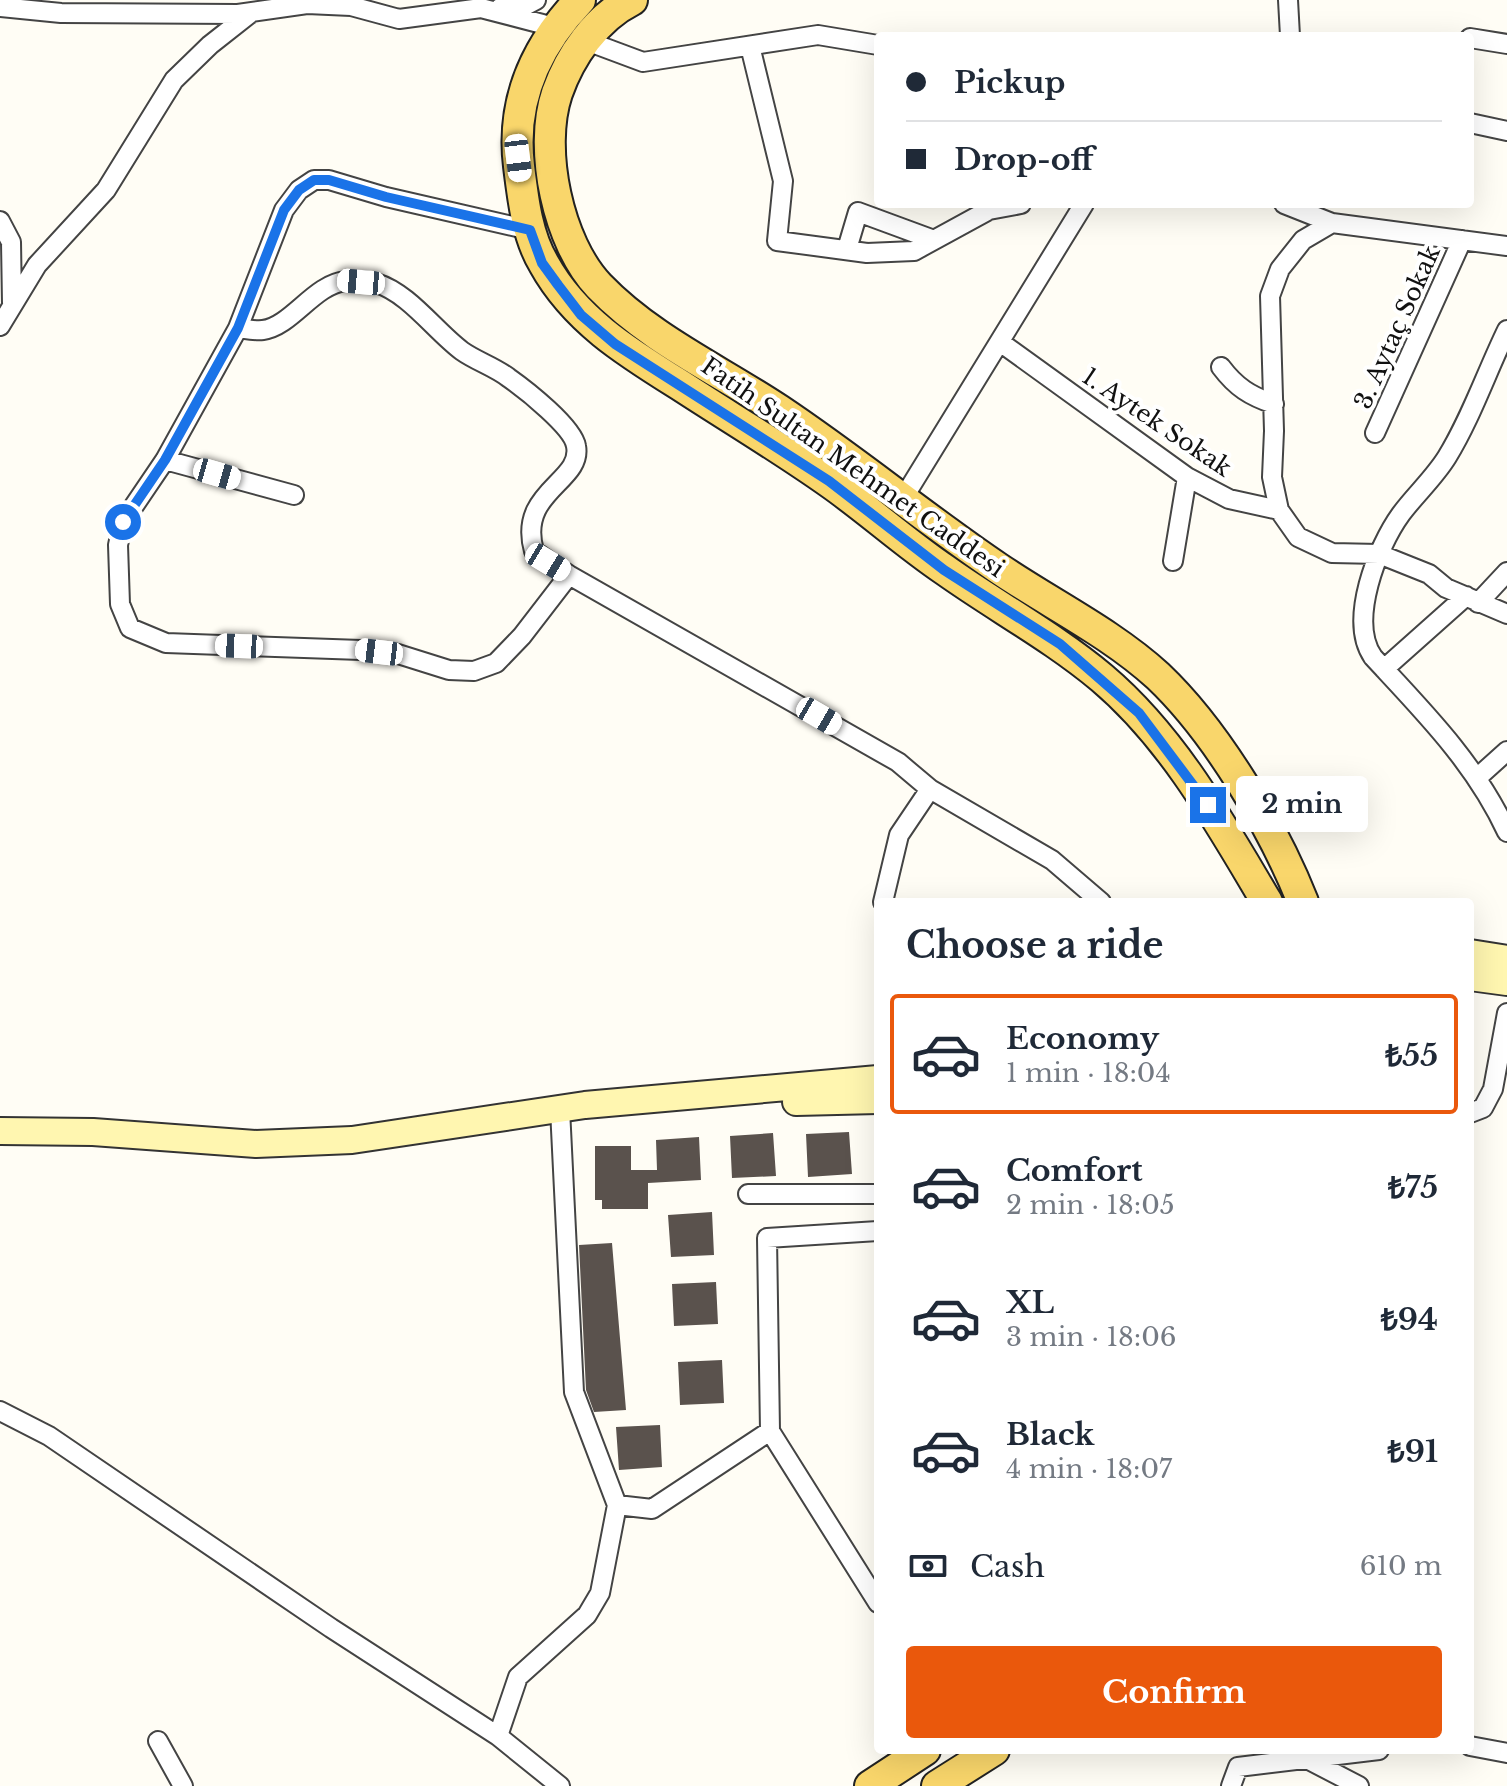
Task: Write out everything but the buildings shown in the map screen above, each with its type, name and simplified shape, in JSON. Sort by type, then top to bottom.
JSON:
[{"type":"main road","name":"Fatih Sultan Mehmet Caddesi","points":[[580,0],[554,27],[532,71],[521,103],[518,158],[530,230],[542,263],[558,285],[581,315],[615,344],[829,481],[944,570],[1060,644],[1104,680],[1139,713],[1179,765],[1222,826],[1265,898]]},
{"type":"main road","name":"Fatih Sultan Mehmet Caddesi","points":[[632,0],[584,40],[563,77],[552,109],[553,177],[559,210],[572,247],[598,285],[654,332],[779,410],[904,497],[996,567],[1105,637],[1157,676],[1198,722],[1239,777],[1301,898]]},
{"type":"main road","points":[[554,27],[584,40]]},
{"type":"main road","points":[[870,1786],[919,1754]]},
{"type":"main road","points":[[937,1786],[988,1754]]},
{"type":"street","points":[[0,7],[61,13],[252,12],[307,4],[351,6],[399,19],[481,8],[519,9],[536,0]]},
{"type":"street","points":[[1288,0],[1290,32]]},
{"type":"street","points":[[481,8],[554,27]]},
{"type":"street","points":[[0,326],[37,265],[106,190],[174,80],[252,12]]},
{"type":"street","points":[[584,40],[643,62],[818,35],[874,44]]},
{"type":"street","points":[[1474,39],[1507,44]]},
{"type":"street","points":[[750,46],[783,181],[777,241],[897,253],[914,251],[989,210],[1000,208]]},
{"type":"street","points":[[1474,124],[1507,131]]},
{"type":"street","points":[[530,230],[386,197],[329,180],[314,180],[299,190],[284,210],[238,328],[165,460],[123,522],[118,545],[120,604],[130,628],[166,643],[361,650],[398,654],[449,670],[474,671],[496,663],[569,575]]},
{"type":"street","points":[[904,497],[1082,208]]},
{"type":"street","points":[[1294,208],[1332,223],[1462,240],[1505,241]]},
{"type":"street","points":[[847,249],[858,212],[934,240]]},
{"type":"street","points":[[0,221],[11,242],[12,307]]},
{"type":"street","points":[[1332,223],[1303,240],[1280,269],[1270,296],[1274,404],[1272,477],[1279,510],[1298,537],[1332,553],[1379,554],[1429,574],[1446,588],[1507,614]]},
{"type":"street","name":"3. Aytaç Sokak","points":[[1375,433],[1462,240]]},
{"type":"street","points":[[238,328],[262,330],[275,326],[325,288],[345,281],[377,283],[400,297],[463,352],[508,377],[572,433],[577,449],[574,464],[542,498],[532,517],[529,533],[534,551],[569,575],[898,762],[930,789],[1052,860],[1096,898]]},
{"type":"street","points":[[1507,330],[1446,458],[1399,516],[1379,554],[1363,613],[1364,644],[1455,746],[1478,777],[1507,832]]},
{"type":"street","name":"1. Aytek Sokak","points":[[1000,342],[1187,477],[1229,499],[1279,510]]},
{"type":"street","points":[[1221,367],[1250,396],[1274,404]]},
{"type":"street","points":[[165,460],[294,495]]},
{"type":"street","points":[[1173,561],[1187,477]]},
{"type":"street","points":[[1384,669],[1507,572]]},
{"type":"street","points":[[1478,777],[1507,751]]},
{"type":"street","points":[[884,898],[899,835],[930,789]]},
{"type":"street","points":[[1474,954],[1507,959]]},
{"type":"street","points":[[1474,978],[1507,982]]},
{"type":"street","points":[[1474,1111],[1483,1108],[1493,1089],[1507,1013]]},
{"type":"street","points":[[0,1131],[93,1132],[256,1144],[352,1140],[560,1109],[874,1079]]},
{"type":"street","points":[[715,1094],[725,1101],[874,1100]]},
{"type":"street","points":[[498,1736],[518,1677],[587,1615],[600,1593],[617,1505],[574,1392],[560,1109]]},
{"type":"street","points":[[748,1194],[874,1194]]},
{"type":"street","points":[[874,1231],[767,1238],[770,1431],[874,1597]]},
{"type":"street","points":[[0,1411],[49,1436],[331,1628],[498,1736],[560,1786]]},
{"type":"street","points":[[617,1505],[652,1509],[770,1431]]},
{"type":"street","points":[[158,1741],[183,1786]]},
{"type":"street","points":[[1474,1747],[1507,1753]]},
{"type":"street","points":[[1231,1786],[1238,1767],[1347,1754]]},
{"type":"street","points":[[1307,1759],[1359,1786]]},
{"type":"route","points":[[123,522],[165,460],[238,328],[284,210],[299,190],[314,180],[329,180],[386,197],[530,230],[542,263],[558,285],[581,315],[615,344],[829,481],[944,570],[1060,644],[1139,713],[1208,805]]}]
